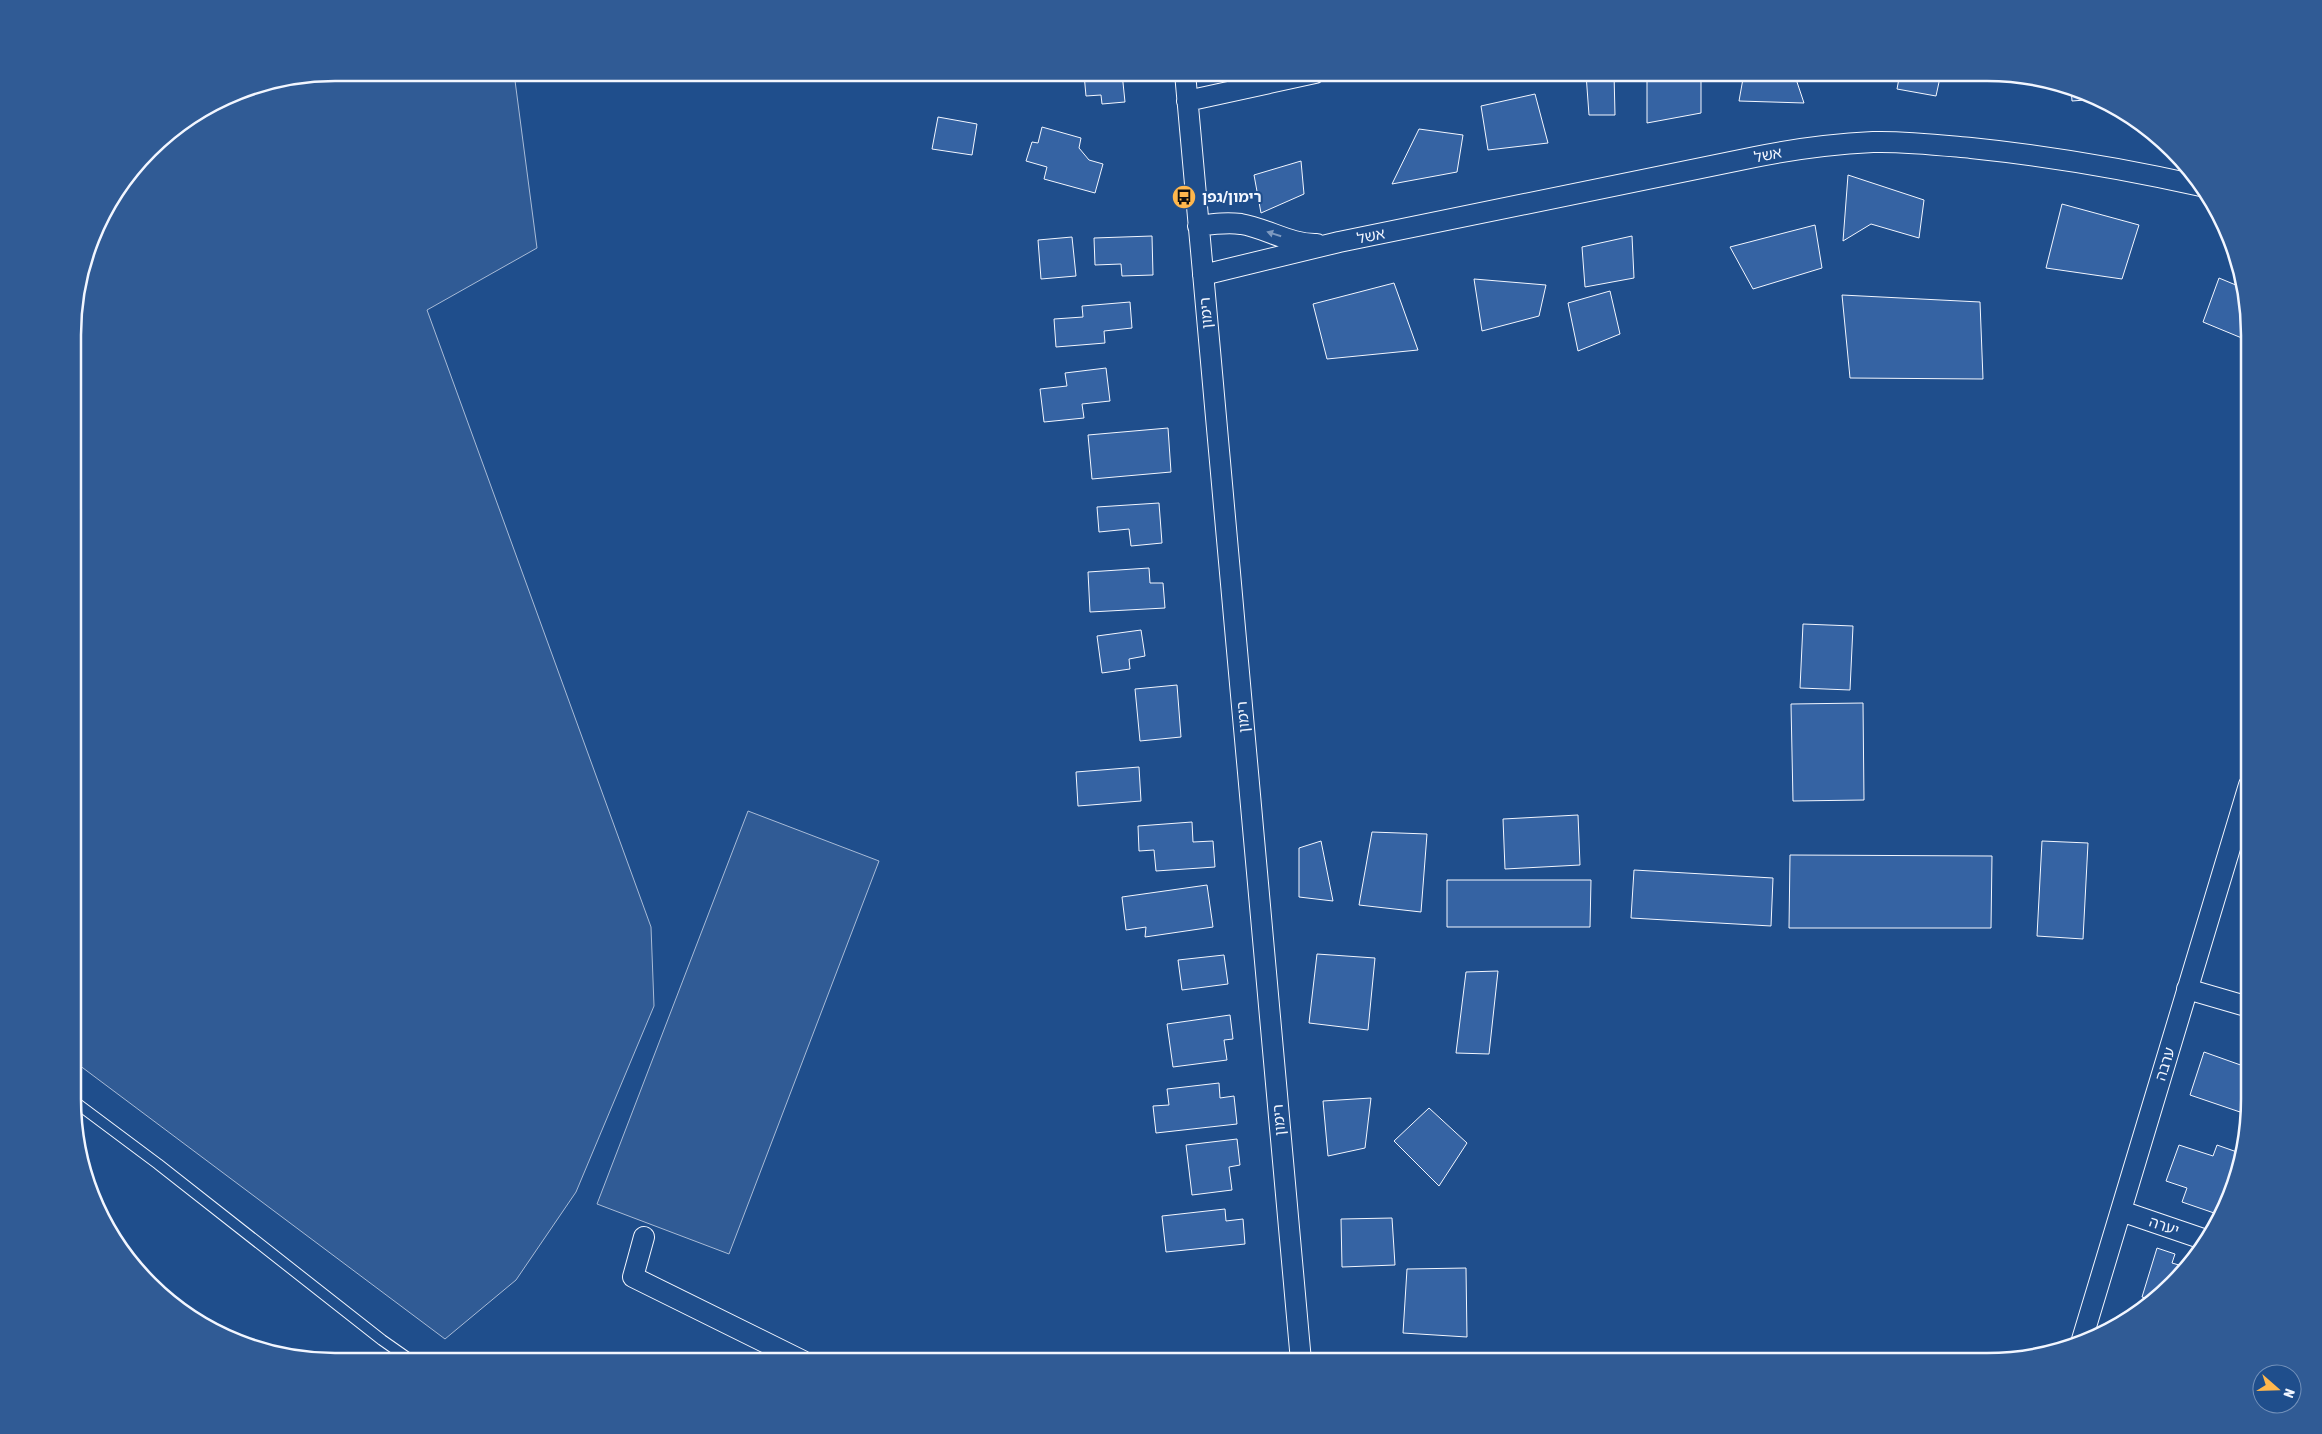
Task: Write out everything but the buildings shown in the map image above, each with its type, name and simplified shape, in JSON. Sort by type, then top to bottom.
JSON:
[{"type":"street","name":"רימון","points":[[1185,81],[1300,1353]]},
{"type":"street","points":[[1187,101],[1275,81]]},
{"type":"street","name":"אשל","points":[[1203,275],[1339,242],[1784,151],[1865,143],[1931,144],[2063,159],[2190,184]]},
{"type":"street","name":"אשל","points":[[1198,226],[1223,222],[1243,224],[1314,244],[1339,242]]},
{"type":"street","name":"ערבה","points":[[2084,1333],[2241,812]]},
{"type":"street","points":[[2188,989],[2241,1005]]},
{"type":"street","name":"יערה","points":[[2121,1211],[2199,1238]]},
{"type":"street","points":[[644,1237],[633,1277],[787,1353]]},
{"type":"lane","points":[[82,1107],[158,1164],[400,1353]]},
{"type":"shaded area","points":[[336,81],[515,81],[537,248],[427,310],[651,927],[654,1006],[576,1192],[516,1280],[445,1339],[81,1066],[81,336],[86,286],[95,254],[115,208],[144,168],[168,144],[194,124],[223,107],[270,90],[302,83]]},
{"type":"shaded area","points":[[748,811],[879,861],[729,1254],[597,1204]]},
{"type":"place","name":"רימון/גפן","points":[[1184,197]]}]
